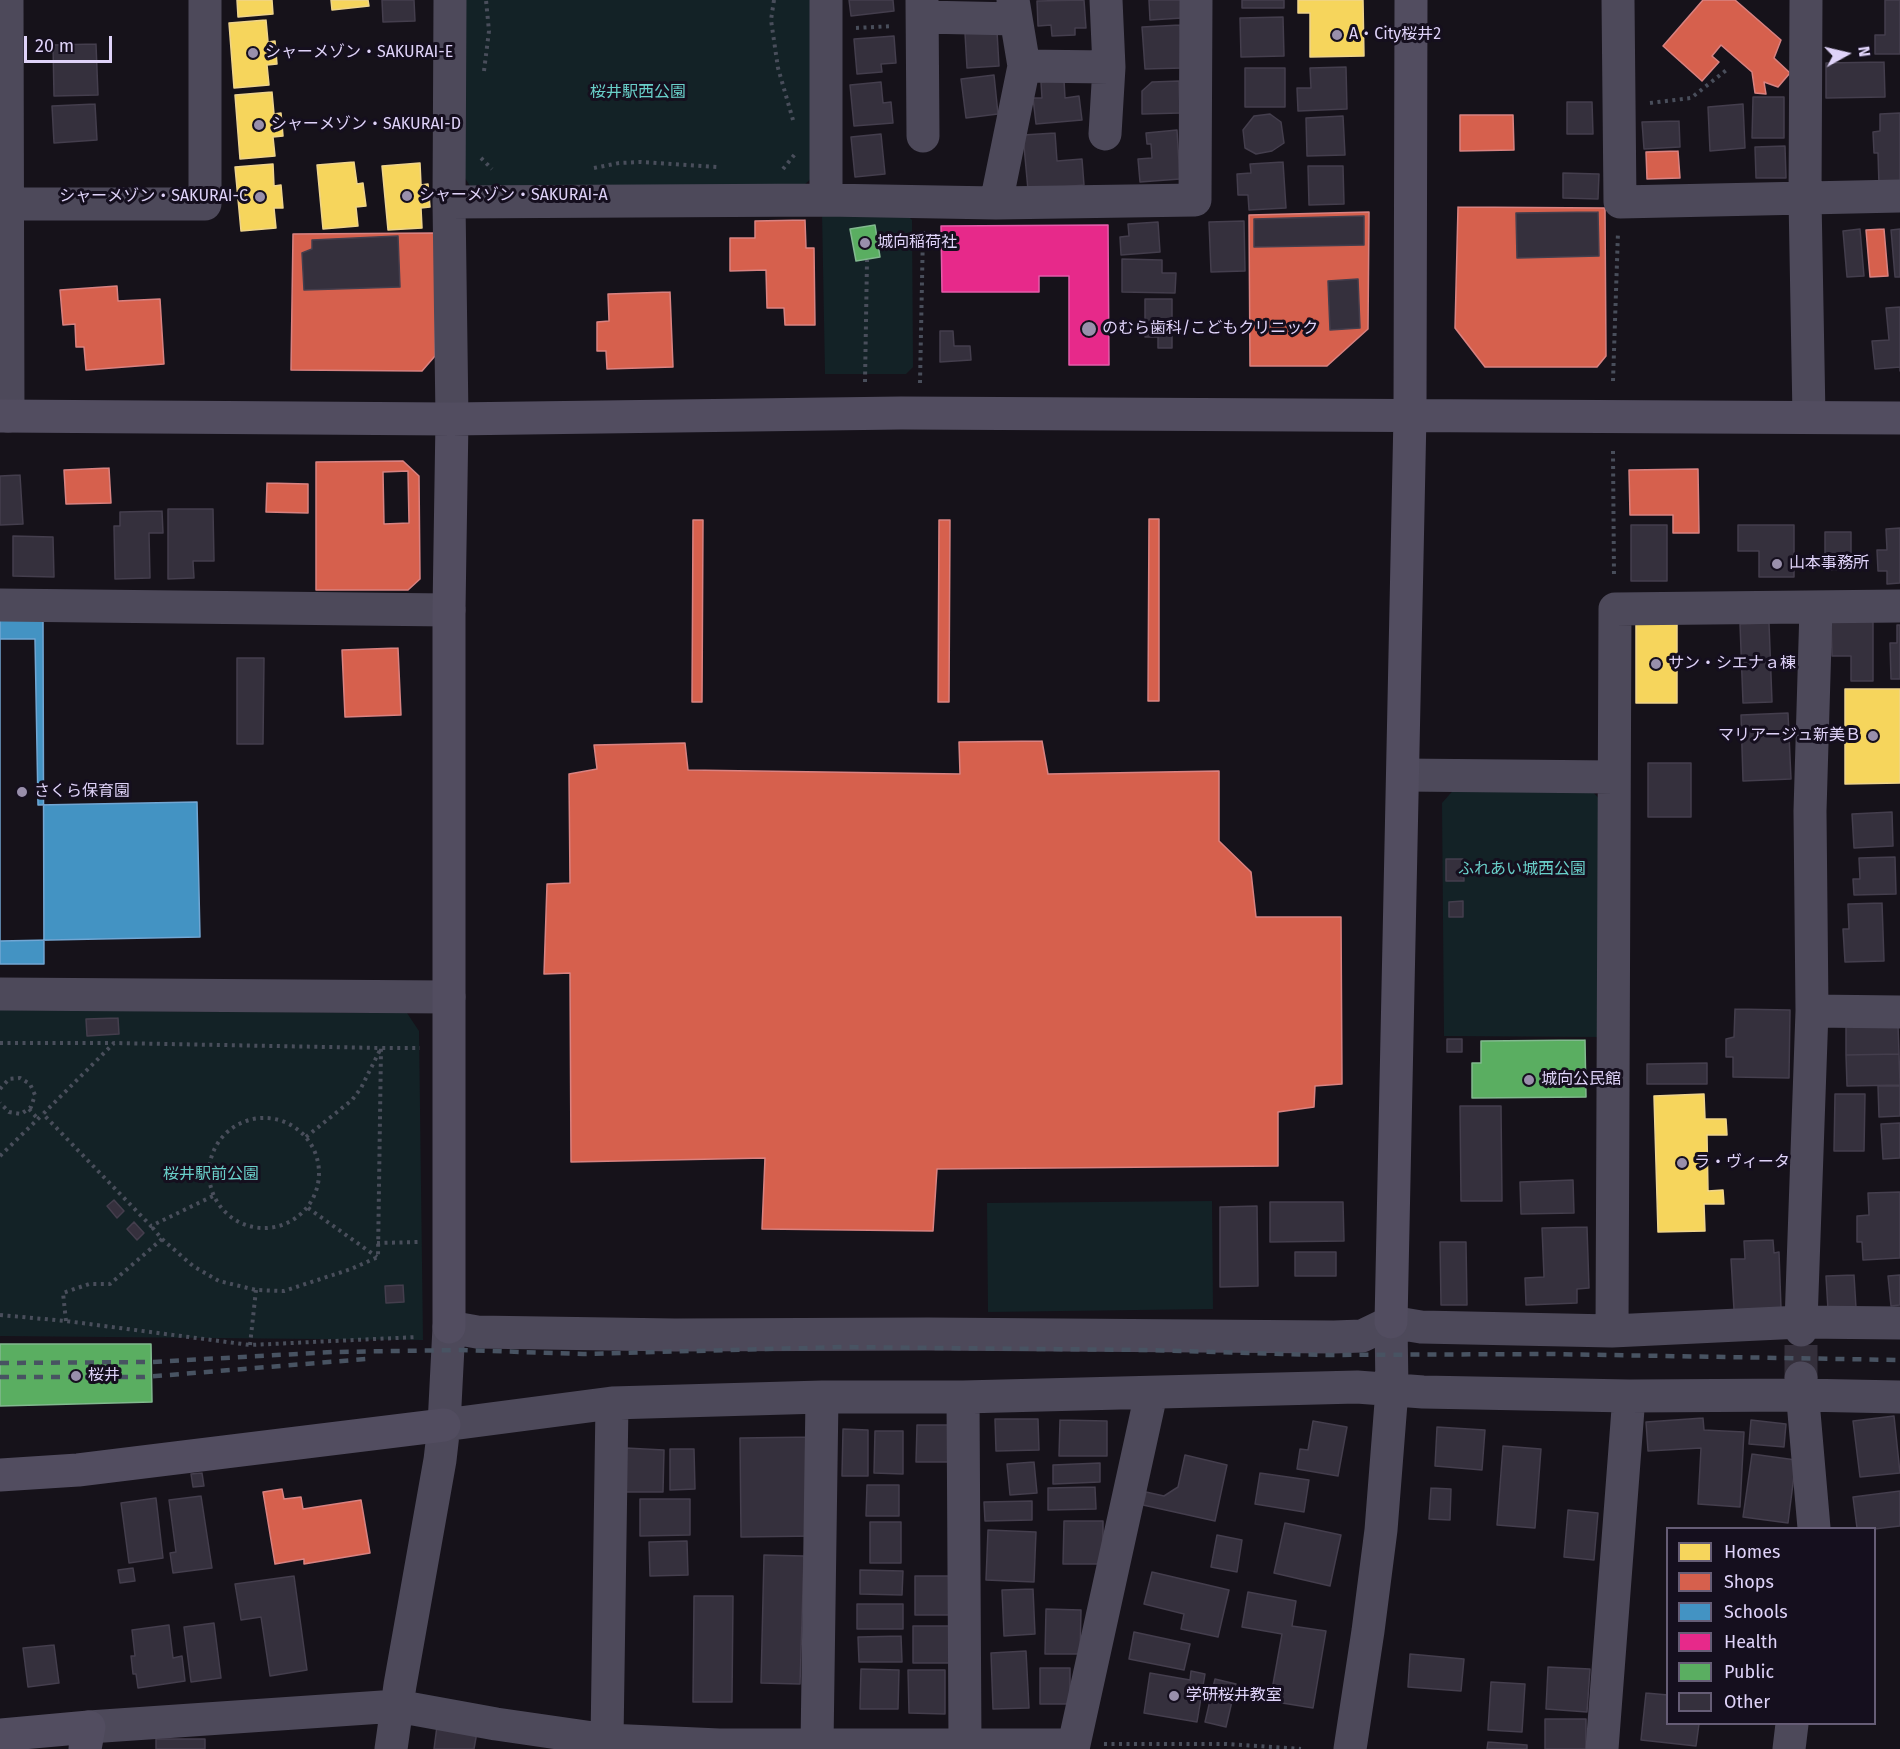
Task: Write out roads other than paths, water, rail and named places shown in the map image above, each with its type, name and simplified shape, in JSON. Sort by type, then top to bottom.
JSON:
[{"type":"street","points":[[7,0],[4,416],[452,419],[902,413],[1900,418]]},
{"type":"street","points":[[4,204],[205,204],[205,0]]},
{"type":"street","points":[[391,1749],[444,1425],[438,1331],[449,997],[449,610],[452,419],[449,202],[450,0]]},
{"type":"street","points":[[1105,134],[1109,67],[1106,0]]},
{"type":"street","points":[[449,202],[1195,200],[1196,0]]},
{"type":"street","points":[[1350,1749],[1381,1530],[1392,1390],[1391,1322],[1410,415],[1411,0]]},
{"type":"street","points":[[1618,0],[1620,202],[1900,196]]},
{"type":"street","points":[[1806,0],[1805,198],[1809,417]]},
{"type":"street","points":[[922,136],[923,14],[1014,10],[1024,66],[996,202]]},
{"type":"street","points":[[826,14],[826,200]]},
{"type":"street","points":[[1024,66],[1109,67]]},
{"type":"street","points":[[0,605],[449,610]]},
{"type":"street","points":[[1612,1331],[1615,609],[1900,606]]},
{"type":"street","points":[[1801,1326],[1812,1011],[1810,811],[1816,608]]},
{"type":"street","points":[[1403,775],[1614,777]]},
{"type":"street","points":[[0,994],[449,997]]},
{"type":"street","points":[[1812,1011],[1900,1012]]},
{"type":"street","points":[[438,1331],[675,1335],[1334,1337],[1362,1336],[1391,1322],[1421,1327],[1612,1331],[1900,1323]]},
{"type":"street","points":[[0,1474],[78,1470],[612,1403],[822,1397],[1151,1394],[1357,1387],[1392,1390],[1629,1396],[1801,1386],[1900,1397]]},
{"type":"street","points":[[1801,1386],[1814,1527]]},
{"type":"street","points":[[0,1735],[87,1738],[397,1706],[606,1744],[965,1743],[1073,1747],[1151,1394]]},
{"type":"street","points":[[1602,1749],[1629,1396]]},
{"type":"street","points":[[818,1744],[822,1397]]},
{"type":"street","points":[[963,1397],[965,1743]]},
{"type":"street","points":[[606,1744],[612,1403]]},
{"type":"street","points":[[1789,1749],[1792,1725]]},
{"type":"tunnel","points":[[1801,1330],[1801,1378]]},
{"type":"railway","points":[[0,1363],[151,1362],[333,1352],[461,1350],[583,1354],[840,1347],[1144,1350],[1322,1355],[1550,1354],[1900,1360]]},
{"type":"railway","points":[[0,1377],[144,1377],[366,1359]]},
{"type":"place","name":"A・City桜井2","points":[[1337,35]]},
{"type":"place","name":"シャーメゾン・SAKURAI-E","points":[[253,53]]},
{"type":"place","name":"シャーメゾン・SAKURAI-D","points":[[259,125]]},
{"type":"place","name":"シャーメゾン・SAKURAI-A","points":[[407,196]]},
{"type":"place","name":"シャーメゾン・SAKURAI-C","points":[[260,197]]},
{"type":"place","name":"城向稲荷社","points":[[865,243]]},
{"type":"place","name":"のむら歯科/こどもクリニック","points":[[1089,329]]},
{"type":"place","name":"山本事務所","points":[[1777,564]]},
{"type":"place","name":"サン・シエナａ棟","points":[[1656,664]]},
{"type":"place","name":"マリアージュ新美Ｂ","points":[[1873,736]]},
{"type":"place","name":"さくら保育園","points":[[22,792]]},
{"type":"place","name":"城向公民館","points":[[1529,1080]]},
{"type":"place","name":"ラ・ヴィータ","points":[[1682,1163]]},
{"type":"place","name":"桜井","points":[[76,1376]]},
{"type":"place","name":"学研桜井教室","points":[[1174,1696]]},
{"type":"park label","name":"桜井駅西公園","points":[[638,93]]},
{"type":"park label","name":"ふれあい城西公園","points":[[1522,870]]},
{"type":"park label","name":"桜井駅前公園","points":[[211,1175]]}]
